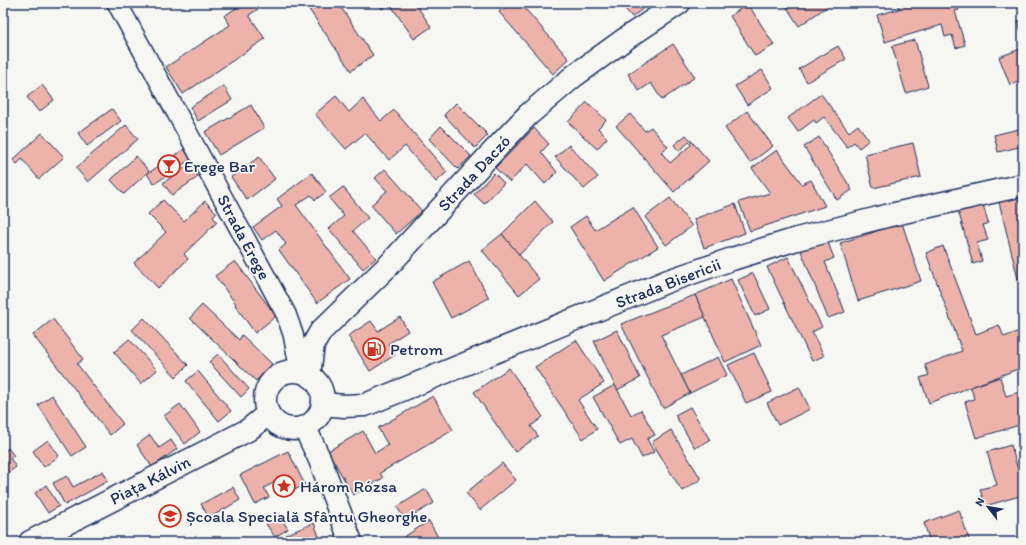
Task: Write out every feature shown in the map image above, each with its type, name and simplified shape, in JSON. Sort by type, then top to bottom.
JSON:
[{"type":"street","name":"Strada Erege","points":[[117,3],[286,314],[304,373]]},
{"type":"street","name":"Strada Daczó","points":[[304,373],[313,345],[321,331],[389,265],[486,159],[528,116],[574,76],[628,37],[680,3]]},
{"type":"street","name":"Strada Bisericii","points":[[323,404],[344,406],[365,405],[668,282],[797,239],[879,218],[1023,185]]},
{"type":"street","points":[[290,371],[304,373],[315,380],[320,386],[323,404],[321,412],[312,424],[305,428],[296,430],[288,429],[273,421],[268,414],[265,405],[265,396],[268,387],[274,379],[281,374],[290,371]]},
{"type":"street","name":"Piața Kálvin","points":[[30,542],[248,430],[268,414]]},
{"type":"street","points":[[305,428],[320,460],[351,542]]},
{"type":"building","points":[[244,3],[262,3],[264,5],[249,15],[265,39],[183,94],[166,67],[230,25],[224,16]]},
{"type":"building","points":[[315,3],[338,3],[373,55],[351,71],[308,8]]},
{"type":"building","points":[[378,3],[415,3],[431,27],[414,39],[390,4],[382,9]]},
{"type":"building","points":[[509,3],[520,3],[569,59],[553,74],[499,12]]},
{"type":"building","points":[[620,3],[650,3],[632,17]]},
{"type":"building","points":[[784,3],[826,3],[828,6],[799,26]]},
{"type":"building","points":[[855,3],[871,3],[857,8]]},
{"type":"building","points":[[897,3],[957,3],[959,10],[955,11],[965,45],[956,48],[952,35],[945,37],[942,25],[885,42],[877,15],[899,9]]},
{"type":"building","points":[[748,4],[774,45],[755,56],[730,16]]},
{"type":"building","points":[[1023,20],[1023,39],[1018,21]]},
{"type":"building","points":[[915,40],[928,86],[906,93],[892,46]]},
{"type":"building","points":[[673,44],[695,77],[662,100],[651,83],[639,91],[628,74]]},
{"type":"building","points":[[838,46],[846,59],[807,82],[799,69]]},
{"type":"building","points":[[1023,48],[1023,80],[1010,85],[999,57]]},
{"type":"building","points":[[762,70],[773,88],[747,105],[735,86]]},
{"type":"building","points":[[42,85],[54,100],[39,112],[27,97]]},
{"type":"building","points":[[224,86],[232,100],[198,121],[190,107]]},
{"type":"building","points":[[821,94],[849,132],[858,125],[869,140],[859,148],[854,142],[847,147],[824,117],[816,123],[814,120],[798,132],[788,118]]},
{"type":"building","points":[[336,96],[349,112],[363,99],[381,121],[394,110],[447,172],[436,182],[405,146],[389,160],[365,133],[346,149],[315,114]]},
{"type":"building","points":[[587,102],[606,120],[598,128],[607,138],[597,149],[568,122]]},
{"type":"building","points":[[456,103],[488,135],[475,148],[444,115]]},
{"type":"building","points":[[251,105],[264,128],[219,155],[205,132]]},
{"type":"building","points":[[112,109],[121,121],[87,146],[78,133]]},
{"type":"building","points":[[747,111],[773,146],[750,163],[725,128]]},
{"type":"building","points":[[630,114],[645,131],[651,127],[668,147],[661,152],[670,163],[691,145],[689,142],[679,151],[674,145],[686,135],[709,161],[674,192],[616,126]]},
{"type":"building","points":[[126,125],[138,139],[88,182],[76,168]]},
{"type":"building","points":[[441,126],[471,156],[458,169],[429,139]]},
{"type":"building","points":[[534,128],[549,144],[541,152],[557,172],[545,184],[527,164],[510,182],[495,168]]},
{"type":"building","points":[[1023,128],[1023,146],[998,152],[994,135]]},
{"type":"building","points":[[42,133],[64,157],[39,179],[22,159],[17,164],[13,160]]},
{"type":"building","points":[[819,137],[852,190],[837,200],[804,147]]},
{"type":"building","points":[[913,143],[921,177],[873,188],[865,154]]},
{"type":"building","points":[[569,145],[598,177],[584,189],[555,157]]},
{"type":"building","name":"Erege Bar","points":[[184,149],[191,159],[154,184],[147,174]]},
{"type":"building","points":[[777,150],[802,184],[811,180],[825,206],[750,231],[739,202],[770,193],[752,168]]},
{"type":"building","points":[[136,156],[149,171],[124,194],[111,180]]},
{"type":"building","points":[[259,157],[275,179],[247,200],[231,177]]},
{"type":"building","points":[[190,164],[198,177],[172,195],[163,183]]},
{"type":"building","points":[[385,169],[422,211],[396,234],[371,205],[387,191],[375,178]]},
{"type":"building","points":[[312,173],[326,192],[315,200],[311,195],[296,205],[350,279],[317,303],[279,250],[286,244],[276,230],[262,240],[253,227],[282,206],[277,199]]},
{"type":"building","points":[[494,173],[504,183],[484,204],[474,194]]},
{"type":"building","points":[[343,187],[368,218],[353,231],[376,258],[363,269],[329,229],[344,216],[329,198]]},
{"type":"building","points":[[1023,196],[1023,278],[1018,279],[999,202]]},
{"type":"building","points":[[670,198],[692,226],[666,245],[645,217]]},
{"type":"building","points":[[163,200],[184,221],[205,201],[217,213],[213,217],[217,222],[184,254],[188,259],[158,288],[134,263],[166,232],[148,214]]},
{"type":"building","points":[[535,201],[553,222],[519,255],[502,234]]},
{"type":"building","points":[[735,204],[745,233],[704,248],[694,219]]},
{"type":"building","points":[[983,204],[988,223],[983,225],[988,240],[977,243],[982,261],[973,264],[958,210]]},
{"type":"building","points":[[633,207],[658,247],[604,281],[570,227],[586,216],[595,230]]},
{"type":"building","points":[[902,223],[921,281],[858,301],[840,243]]},
{"type":"building","points":[[502,234],[539,279],[519,295],[482,250]]},
{"type":"building","points":[[827,240],[834,258],[825,262],[845,312],[828,318],[801,251]]},
{"type":"building","points":[[943,246],[976,334],[999,325],[1004,337],[1022,330],[1023,367],[929,403],[920,378],[929,375],[925,365],[962,351],[926,253]]},
{"type":"building","points":[[788,257],[822,327],[812,332],[824,356],[812,361],[767,267]]},
{"type":"building","points":[[235,261],[276,316],[255,333],[215,276]]},
{"type":"building","points":[[469,261],[489,298],[451,318],[432,282]]},
{"type":"building","points":[[753,273],[770,309],[755,316],[738,280]]},
{"type":"building","points":[[731,279],[761,345],[725,362],[695,295]]},
{"type":"building","points":[[695,295],[705,317],[661,335],[690,393],[663,408],[621,324]]},
{"type":"building","points":[[202,305],[239,340],[242,335],[272,364],[256,381],[190,318]]},
{"type":"building","name":"Petrom","points":[[400,317],[408,331],[388,344],[395,355],[370,371],[348,336],[371,321],[378,331]]},
{"type":"building","points":[[144,318],[188,365],[176,377],[132,330]]},
{"type":"building","points":[[53,319],[83,359],[77,364],[123,424],[110,435],[33,335]]},
{"type":"building","points":[[617,330],[640,378],[617,390],[594,341]]},
{"type":"building","points":[[129,339],[157,370],[141,384],[114,352]]},
{"type":"building","points":[[576,340],[604,383],[578,400],[597,429],[583,439],[535,367]]},
{"type":"building","points":[[754,353],[772,392],[746,403],[728,365]]},
{"type":"building","points":[[218,354],[249,389],[241,397],[209,362]]},
{"type":"building","points":[[718,357],[727,375],[690,393],[681,375]]},
{"type":"building","points":[[509,368],[543,417],[531,426],[538,436],[515,452],[474,392]]},
{"type":"building","points":[[198,371],[231,411],[219,421],[186,381]]},
{"type":"building","points":[[1000,377],[1006,396],[1023,391],[1023,424],[976,438],[965,402],[974,399],[971,387]]},
{"type":"building","points":[[615,385],[631,415],[641,410],[655,435],[647,439],[654,452],[642,458],[632,439],[620,445],[593,397]]},
{"type":"building","points":[[799,387],[810,409],[778,425],[767,403]]},
{"type":"building","points":[[52,395],[86,447],[72,456],[38,405]]},
{"type":"building","points":[[433,396],[453,430],[380,473],[383,478],[353,495],[328,451],[363,431],[375,453],[388,445],[378,428]]},
{"type":"building","points":[[180,404],[200,432],[185,444],[164,416]]},
{"type":"building","points":[[690,407],[710,440],[695,448],[675,415]]},
{"type":"building","points":[[671,430],[701,479],[682,491],[652,442]]},
{"type":"building","points":[[1023,430],[1023,448],[1019,431]]},
{"type":"building","points":[[150,435],[159,448],[171,440],[177,449],[152,467],[137,445]]},
{"type":"building","points":[[48,440],[59,456],[44,467],[33,451]]},
{"type":"building","points":[[1011,445],[1023,488],[1023,495],[985,506],[980,489],[997,485],[987,452]]},
{"type":"building","points":[[3,447],[5,451],[8,448],[14,456],[10,458],[16,467],[5,475],[3,472]]},
{"type":"building","points":[[288,451],[305,485],[286,494],[279,480],[264,488],[269,497],[255,504],[240,475]]},
{"type":"building","points":[[502,463],[516,480],[480,510],[466,493]]},
{"type":"building","points":[[103,471],[108,481],[65,505],[53,483],[67,476],[73,487]]},
{"type":"building","points":[[46,485],[59,506],[48,513],[35,493]]},
{"type":"building","points":[[233,487],[240,500],[209,518],[201,504]]},
{"type":"building","points":[[426,489],[434,503],[405,520],[397,507]]},
{"type":"building","points":[[959,510],[970,542],[930,542],[924,523]]},
{"type":"building","points":[[279,515],[288,529],[275,537],[266,524]]},
{"type":"building","points":[[429,521],[438,537],[430,542],[396,542]]},
{"type":"building","points":[[314,523],[321,542],[288,542],[285,535]]},
{"type":"place","name":"Erege Bar","points":[[169,166]]},
{"type":"place","name":"Petrom","points":[[374,349]]},
{"type":"place","name":"Három Rózsa","points":[[284,486]]},
{"type":"place","name":"Școala Specială Sfântu Gheorghe","points":[[170,516]]}]
